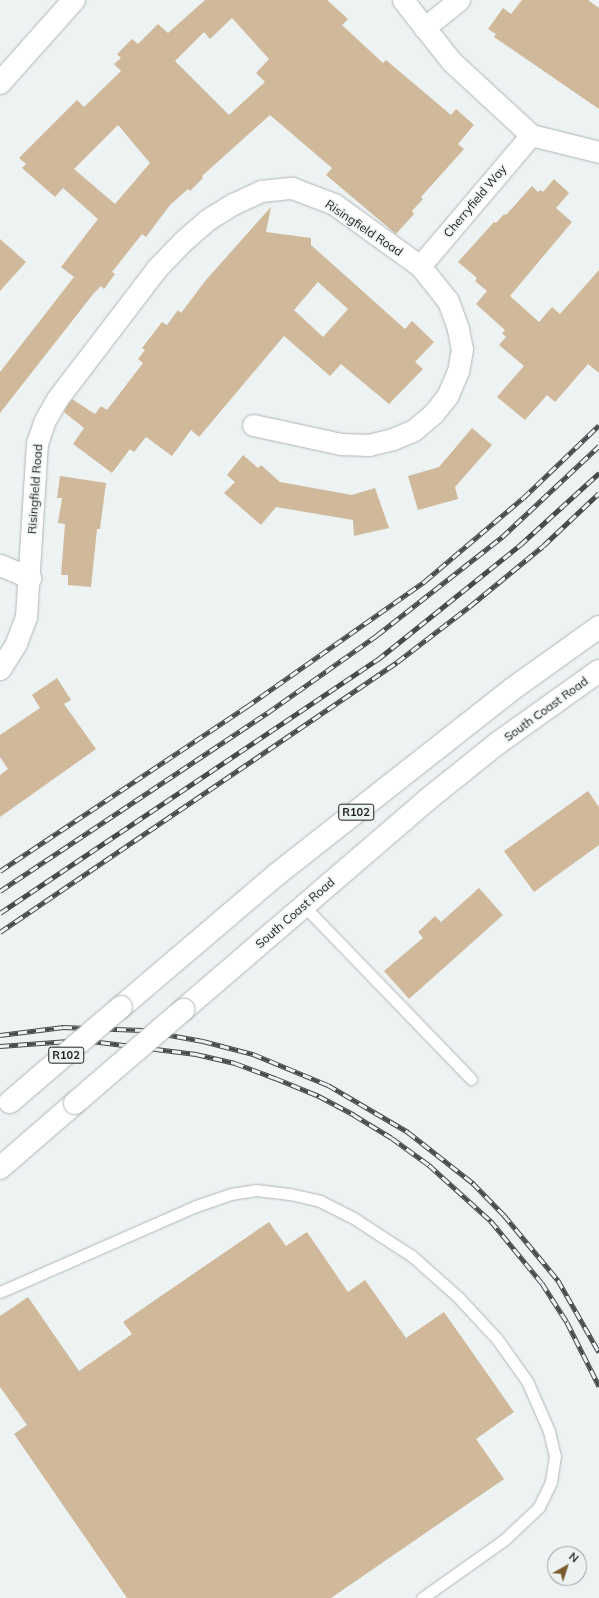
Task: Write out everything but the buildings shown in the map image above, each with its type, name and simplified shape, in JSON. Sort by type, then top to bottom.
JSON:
[{"type":"main road","points":[[0,83],[74,0]]},
{"type":"main road","name":"R102","points":[[5,1106],[276,875],[511,690],[599,627]]},
{"type":"main road","name":"South Coast Road","points":[[0,1168],[303,906],[498,743],[599,671]]},
{"type":"street","points":[[403,0],[424,28],[477,88],[531,135],[599,152]]},
{"type":"street","points":[[424,28],[458,0]]},
{"type":"street","name":"Cherryfield Way","points":[[420,266],[531,135]]},
{"type":"street","name":"Risingfield Road","points":[[0,669],[16,643],[26,617],[30,578],[34,471],[37,443],[45,420],[57,399],[158,268],[207,220],[261,191],[292,188],[334,204],[420,266],[448,301],[458,328],[462,349],[458,370],[448,395],[434,413],[414,430],[369,445],[341,444],[253,425]]},
{"type":"street","points":[[0,565],[30,578]]},
{"type":"lane","points":[[303,906],[471,1080]]},
{"type":"lane","points":[[0,1292],[196,1206],[231,1194],[256,1190],[290,1194],[320,1201],[355,1219],[412,1256],[458,1297],[497,1339],[526,1381],[549,1431],[555,1456],[551,1482],[539,1507],[504,1540],[422,1598]]},
{"type":"railway","points":[[0,871],[246,707],[425,581],[523,498],[599,425]]},
{"type":"railway","points":[[0,891],[267,713],[377,635],[502,537],[599,446]]},
{"type":"railway","points":[[0,913],[377,660],[520,545],[599,473]]},
{"type":"railway","points":[[0,932],[397,662],[470,606],[543,546],[599,493]]},
{"type":"railway","points":[[0,1035],[63,1027],[142,1030],[203,1041],[253,1054],[328,1085],[408,1132],[473,1183],[504,1215],[558,1280],[599,1352]]},
{"type":"railway","points":[[0,1046],[83,1040],[196,1054],[235,1063],[275,1078],[319,1096],[354,1115],[392,1138],[429,1165],[491,1221],[542,1283],[567,1322],[599,1386]]}]
